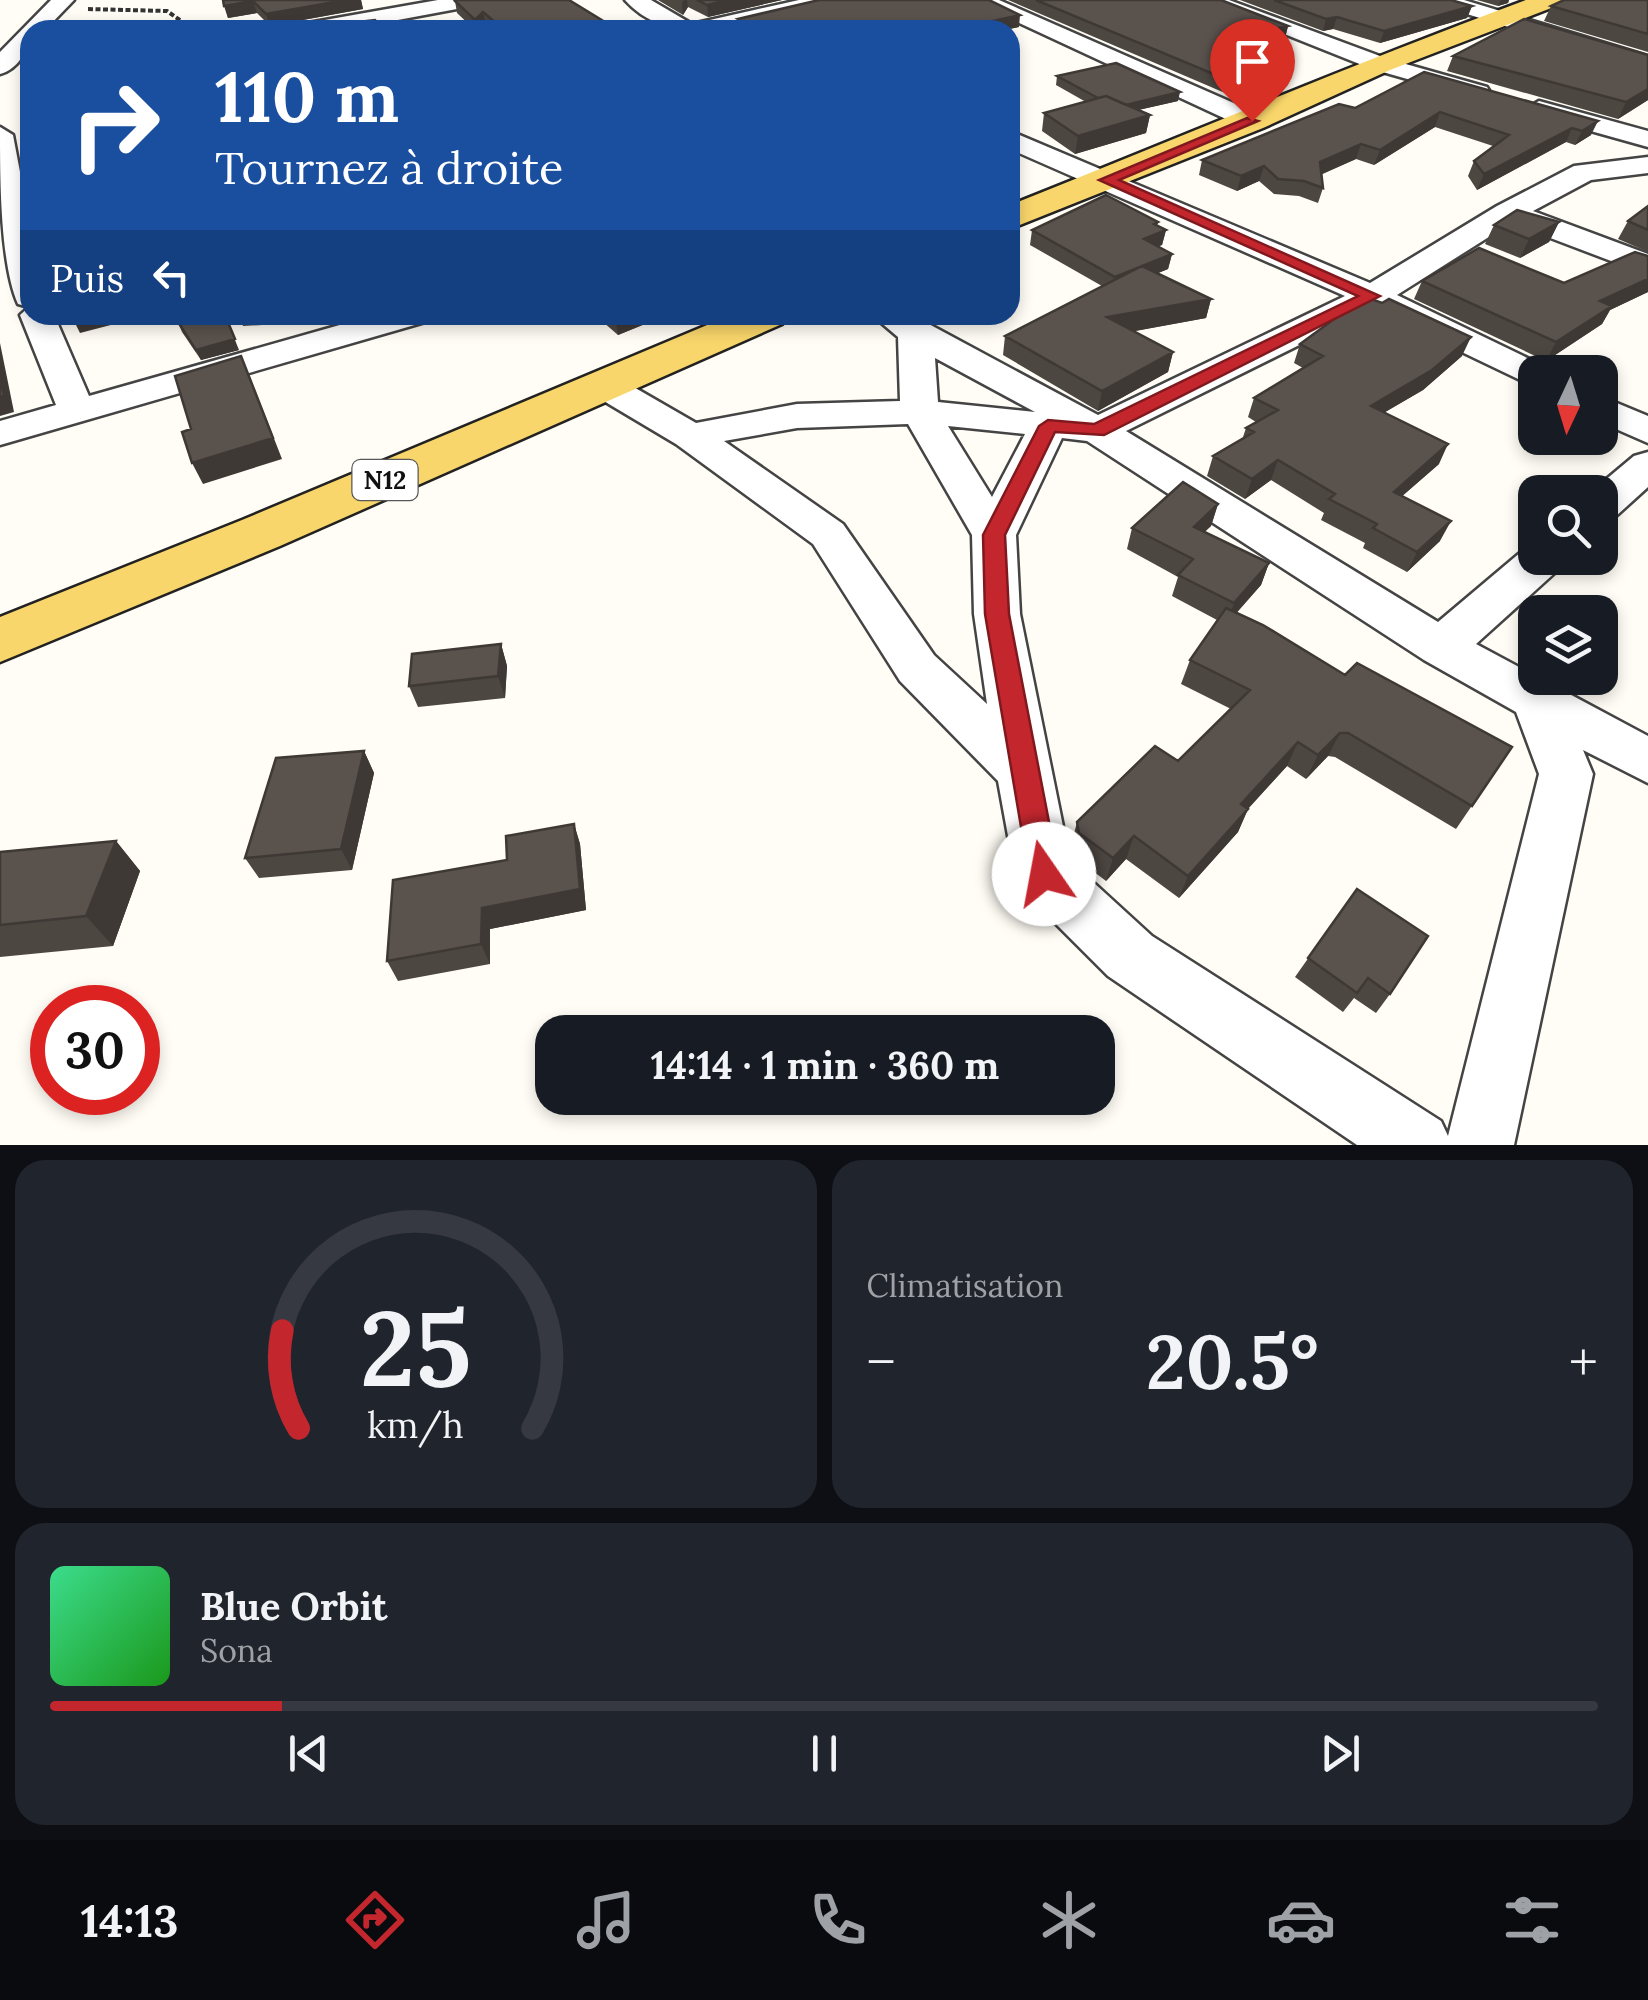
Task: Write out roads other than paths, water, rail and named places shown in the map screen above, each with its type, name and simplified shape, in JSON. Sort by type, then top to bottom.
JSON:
[{"type":"main road","points":[[1020,214],[1252,121],[1380,64],[1550,0]]},
{"type":"main road","name":"N12","points":[[0,640],[606,386],[739,325]]},
{"type":"street","points":[[351,20],[415,5],[474,0]]},
{"type":"street","points":[[636,0],[669,20]]},
{"type":"street","points":[[739,20],[827,0]]},
{"type":"street","points":[[980,0],[1252,121]]},
{"type":"street","points":[[1210,0],[1380,64],[1648,139]]},
{"type":"street","points":[[1442,0],[1648,64]]},
{"type":"street","points":[[1020,40],[1050,33]]},
{"type":"street","points":[[5,80],[20,52]]},
{"type":"street","points":[[0,135],[18,169],[20,207]]},
{"type":"street","points":[[1020,143],[1372,296],[1518,368]]},
{"type":"street","points":[[690,436],[798,416],[920,412],[1097,430],[1372,296],[1508,212],[1584,172],[1648,164]]},
{"type":"street","points":[[1508,212],[1648,265]]},
{"type":"street","points":[[42,325],[77,411]]},
{"type":"street","points":[[0,432],[377,325]]},
{"type":"street","points":[[902,325],[920,412],[994,535]]},
{"type":"street","points":[[904,325],[1097,430],[1441,647],[1648,761]]},
{"type":"street","points":[[606,386],[690,436],[828,534],[918,668],[1022,772]]},
{"type":"street","points":[[1618,417],[1648,431]]},
{"type":"street","points":[[1048,426],[994,535],[997,614],[1022,772],[1044,874],[1130,956],[1417,1145]]},
{"type":"street","points":[[1618,491],[1648,465]]},
{"type":"street","points":[[1441,647],[1524,575]]},
{"type":"street","points":[[1480,1145],[1566,774],[1538,703]]}]
